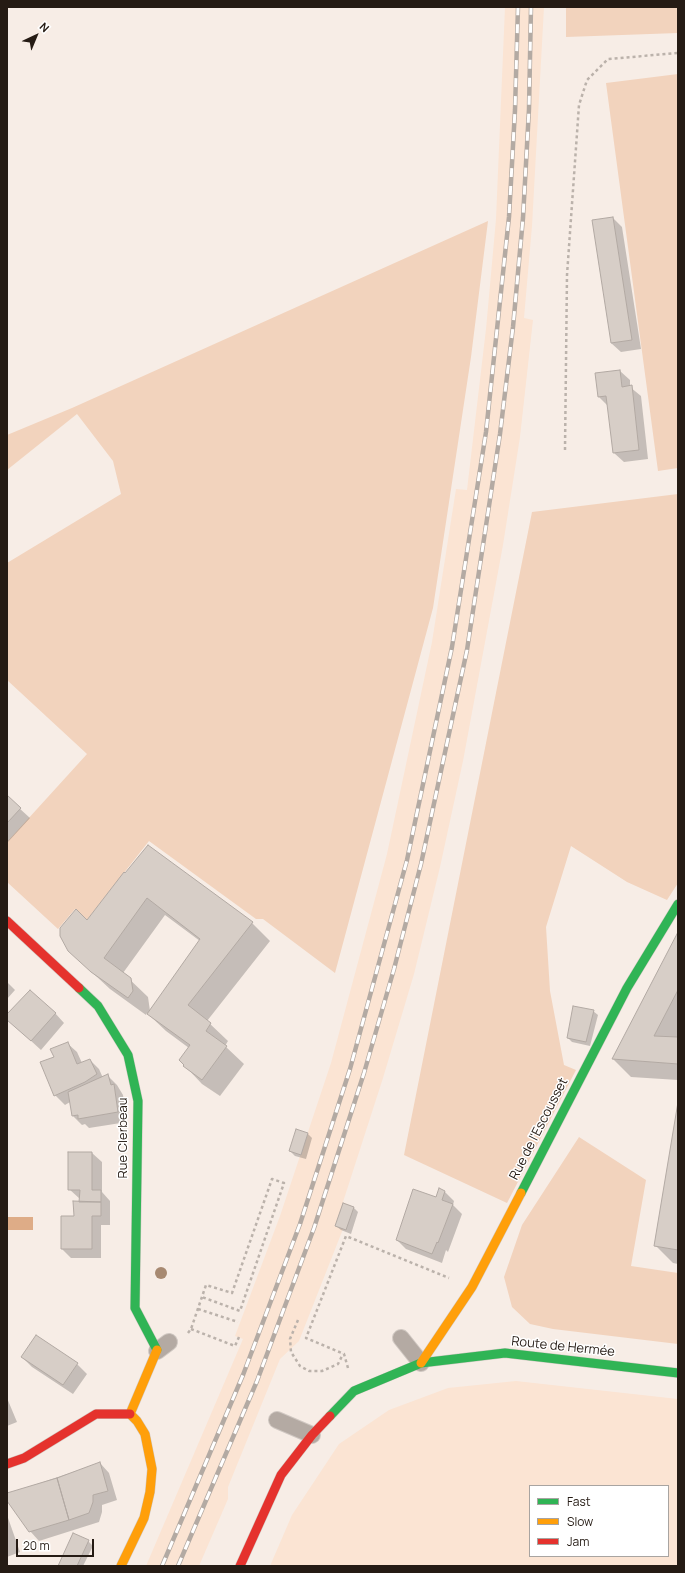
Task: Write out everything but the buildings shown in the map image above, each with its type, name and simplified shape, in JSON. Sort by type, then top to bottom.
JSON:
[{"type":"street","name":"Rue de l'Escousset","points":[[421,1363],[472,1287],[627,988],[678,904]]},
{"type":"street","name":"Rue Clerbeau","points":[[7,921],[98,1006],[128,1055],[138,1101],[134,1285],[136,1308],[163,1347],[130,1414]]},
{"type":"street","name":"Route de Hermée","points":[[312,1435],[354,1391],[421,1363],[505,1353],[678,1373]]},
{"type":"street","points":[[7,1464],[24,1458],[96,1414],[130,1414],[137,1420],[145,1434],[152,1469],[150,1492],[144,1518],[121,1566]]},
{"type":"street","points":[[240,1566],[281,1475],[312,1435]]},
{"type":"lane","points":[[401,1338],[421,1363]]},
{"type":"lane","points":[[277,1420],[312,1435]]},
{"type":"path","points":[[565,450],[567,275],[579,105],[587,80],[608,59],[678,53]]},
{"type":"path","points":[[202,1297],[240,1310],[284,1183],[272,1179],[232,1293],[206,1285],[202,1297],[198,1309],[238,1322]]},
{"type":"path","points":[[336,1350],[306,1338],[346,1236],[472,1287]]},
{"type":"path","points":[[298,1320],[290,1339],[291,1352],[300,1366],[309,1371],[322,1371],[338,1364],[344,1354]]},
{"type":"path","points":[[191,1329],[235,1346],[238,1337]]},
{"type":"shaded area","points":[[505,7],[544,7],[532,226],[524,318],[533,320],[520,437],[503,545],[463,761],[440,867],[414,974],[383,1078],[343,1202],[354,1207],[346,1230],[343,1229],[299,1341],[280,1359],[228,1487],[228,1499],[199,1566],[146,1566],[243,1339],[235,1336],[280,1216],[331,1063],[387,854],[432,642],[456,489],[467,490],[486,329],[496,219]]},
{"type":"shaded area","points":[[566,7],[678,7],[678,33],[566,37]]},
{"type":"shaded area","points":[[678,74],[678,468],[658,471],[606,83]]},
{"type":"shaded area","points":[[488,221],[471,357],[433,608],[335,973],[263,919],[256,919],[149,841],[87,920],[75,909],[58,929],[7,882],[7,842],[87,754],[7,680],[7,563],[121,494],[113,461],[77,414],[7,470],[7,435],[72,408]]},
{"type":"shaded area","points":[[678,494],[678,883],[667,900],[627,882],[571,846],[546,927],[550,991],[564,1065],[576,1070],[507,1203],[404,1155],[532,512]]},
{"type":"shaded area","points":[[579,1137],[646,1180],[631,1266],[678,1273],[678,1344],[553,1329],[530,1324],[512,1307],[504,1277],[522,1225]]},
{"type":"shaded area","points":[[7,1217],[33,1217],[33,1230],[7,1230]]},
{"type":"shaded area","points":[[516,1381],[678,1399],[678,1566],[270,1566],[292,1515],[339,1444],[389,1410],[448,1388]]},
{"type":"railway","points":[[162,1566],[243,1375],[300,1224],[350,1069],[407,860],[452,647],[486,432],[509,217],[515,110],[518,7]]},
{"type":"railway","points":[[178,1566],[257,1381],[314,1228],[364,1073],[394,969],[421,864],[467,650],[500,434],[513,327],[523,218],[529,109],[531,7]]},
{"type":"traffic: fast","points":[[521,1193],[627,988],[678,904]]},
{"type":"traffic: fast","points":[[79,988],[98,1006],[128,1055],[138,1101],[135,1308],[157,1350]]},
{"type":"traffic: fast","points":[[330,1416],[354,1391],[421,1363],[505,1353],[678,1373]]},
{"type":"traffic: slow","points":[[421,1363],[472,1287],[521,1193]]},
{"type":"traffic: slow","points":[[130,1414],[157,1350]]},
{"type":"traffic: slow","points":[[121,1566],[144,1518],[150,1492],[152,1469],[145,1434],[137,1421],[130,1414]]},
{"type":"traffic: jam","points":[[7,921],[79,988]]},
{"type":"traffic: jam","points":[[7,1464],[24,1458],[96,1414],[130,1414]]},
{"type":"traffic: jam","points":[[240,1566],[281,1475],[312,1435],[330,1416]]}]
